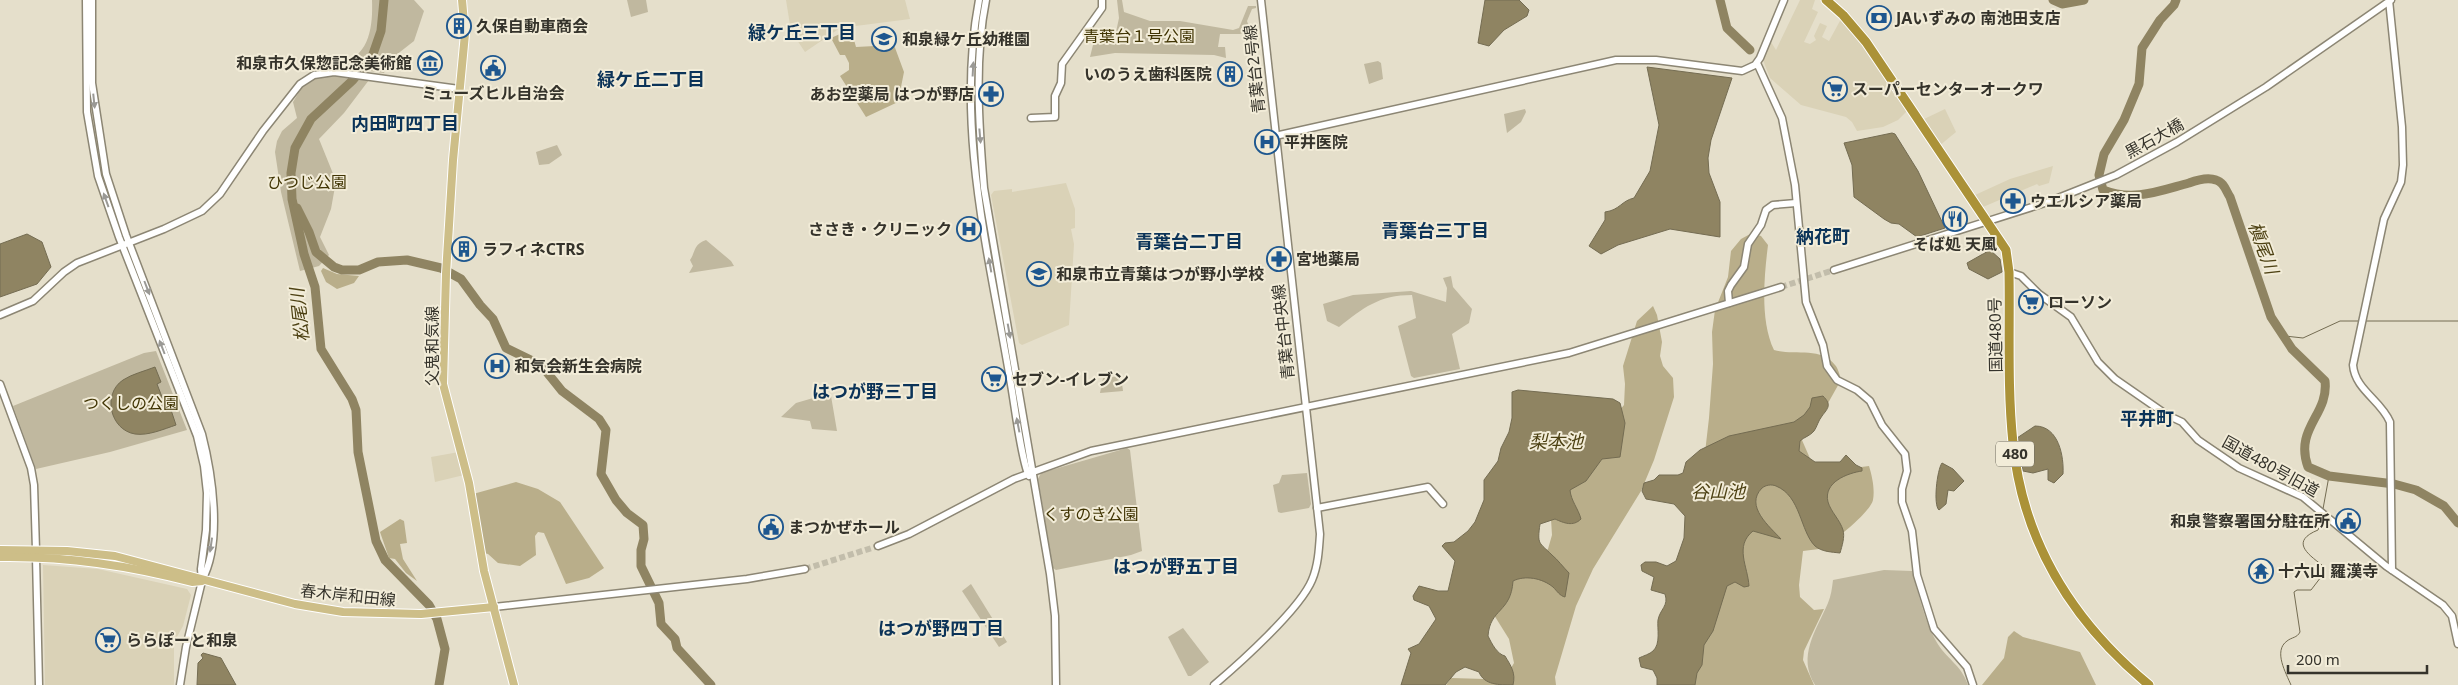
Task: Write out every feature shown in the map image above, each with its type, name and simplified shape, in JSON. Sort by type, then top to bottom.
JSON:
[{"type":"highway","name":"国道480号","points":[[1826,0],[1843,15],[1866,42],[2006,250],[2009,272],[2012,421],[2016,467],[2022,497],[2038,542],[2051,569],[2083,620],[2116,657],[2149,685]]},
{"type":"main road","name":"父鬼和気線","points":[[462,0],[465,27],[447,270],[443,384],[469,483],[482,562],[514,685]]},
{"type":"main road","name":"春木岸和田線","points":[[0,550],[113,564],[192,582],[202,581],[295,604],[334,610],[382,614],[430,614],[494,607]]},
{"type":"main road","name":"春木岸和田線","points":[[0,557],[36,554]]},
{"type":"street","points":[[86,0],[85,83],[91,141],[102,191],[197,436],[204,466],[207,493],[206,530],[201,569],[202,581]]},
{"type":"street","points":[[92,0],[92,83],[106,174],[202,434],[210,464],[213,492],[213,531],[207,570],[202,581],[186,647],[180,685]]},
{"type":"street","points":[[979,0],[974,42],[970,126],[977,189],[1050,574],[1055,616],[1056,685]]},
{"type":"street","points":[[986,0],[982,42],[979,126],[984,188],[1030,472]]},
{"type":"street","points":[[1031,118],[1055,117],[1055,96],[1061,83],[1062,64],[1102,8],[1102,0]]},
{"type":"street","name":"青葉台2号線","points":[[1261,0],[1275,136]]},
{"type":"street","points":[[1275,136],[1616,60],[1656,60],[1742,71],[1757,63],[1784,0]]},
{"type":"street","points":[[2390,0],[2402,127],[2403,165],[2401,182],[2384,219],[2353,365],[2359,384],[2384,412],[2390,422],[2392,570]]},
{"type":"street","name":"黒石大橋","points":[[1834,270],[2048,202],[2088,187],[2147,159],[2266,87],[2390,0]]},
{"type":"street","points":[[1757,63],[1780,109],[1796,203],[1806,302],[1823,345],[1826,366],[1836,380],[1857,390],[1870,401],[1882,425],[1904,454],[1907,471],[1902,489],[1902,502],[1912,530],[1917,576],[1934,629],[1967,666],[1974,685]]},
{"type":"street","points":[[0,315],[34,301],[64,272],[77,263],[195,216],[215,200],[267,126],[305,79],[322,72],[459,89]]},
{"type":"street","name":"青葉台中央線","points":[[1214,685],[1296,605],[1313,580],[1319,549],[1275,136]]},
{"type":"street","points":[[1729,303],[1728,291],[1730,284],[1744,267],[1748,244],[1761,225],[1766,210],[1773,205],[1796,203]]},
{"type":"street","name":"国道480号旧道","points":[[2009,272],[2021,276],[2039,294],[2071,317],[2098,362],[2115,379],[2167,415],[2182,422],[2198,440],[2238,468],[2267,482],[2294,491],[2320,510],[2392,570],[2434,598],[2448,611],[2454,623],[2458,644]]},
{"type":"street","points":[[878,546],[909,534],[1030,472],[1068,458],[1123,443],[1569,353],[1781,287]]},
{"type":"street","points":[[0,384],[32,468],[39,685]]},
{"type":"street","points":[[1316,508],[1428,487],[1443,504]]},
{"type":"street","points":[[494,607],[754,578],[805,569]]},
{"type":"shaded area","points":[[786,0],[905,0],[910,19],[840,28],[805,52],[791,31]]},
{"type":"shaded area","points":[[1800,0],[1815,0],[1812,9],[1818,12],[1804,42],[1810,44],[1816,40],[1814,36],[1820,23],[1827,26],[1822,37],[1829,41],[1841,19],[1861,42],[1907,111],[1898,120],[1883,127],[1857,131],[1852,122],[1846,117],[1801,105],[1770,78],[1763,60],[1771,42],[1776,50]]},
{"type":"shaded area","points":[[851,29],[856,47],[894,45],[904,72],[898,102],[866,117],[840,76],[849,70],[849,63],[845,55],[840,55],[831,38]]},
{"type":"shaded area","points":[[1945,109],[1956,132],[1939,146],[1922,120]]},
{"type":"shaded area","points":[[2053,166],[2049,183],[2039,186],[2037,184],[1983,207],[1975,195],[2010,179]]},
{"type":"shaded area","name":"和泉市立青葉はつが野小学校","points":[[1066,183],[1075,209],[1075,228],[1071,229],[1074,244],[1069,325],[1022,345],[1019,343],[991,195],[994,191],[1012,189],[1012,192]]},
{"type":"shaded area","points":[[1752,233],[1761,236],[1768,245],[1764,299],[1767,326],[1774,350],[1822,355],[1836,366],[1841,378],[1823,412],[1798,431],[1812,463],[1854,468],[1869,466],[1874,496],[1870,506],[1858,520],[1832,541],[1819,549],[1803,551],[1799,585],[1800,597],[1814,610],[1824,609],[1804,651],[1803,660],[1814,685],[1663,685],[1703,470],[1709,418],[1713,364],[1712,332],[1715,310],[1728,277],[1731,251],[1741,239]]},
{"type":"shaded area","points":[[323,268],[337,274],[359,276],[354,283],[337,289],[326,282],[321,271]]},
{"type":"shaded area","points":[[1653,306],[1657,315],[1662,342],[1660,356],[1663,366],[1673,378],[1674,397],[1654,460],[1641,491],[1593,569],[1576,606],[1555,677],[1556,685],[1446,685],[1451,678],[1485,679],[1508,673],[1514,663],[1509,639],[1494,615],[1496,597],[1548,549],[1552,535],[1551,519],[1566,475],[1624,405],[1625,384],[1623,366],[1637,321]]},
{"type":"shaded area","points":[[459,452],[464,475],[435,482],[431,457]]},
{"type":"shaded area","points":[[516,482],[538,489],[560,502],[604,568],[589,578],[566,584],[544,533],[538,532],[535,536],[536,555],[520,566],[498,563],[488,554],[484,553],[473,494]]},
{"type":"shaded area","points":[[400,519],[404,521],[407,543],[400,544],[403,559],[417,581],[406,573],[395,559],[389,558],[380,532]]},
{"type":"shaded area","points":[[43,565],[98,569],[187,589],[191,595],[183,626],[174,642],[174,685],[45,685]]},
{"type":"shaded area","points":[[2014,631],[2023,637],[2080,652],[2096,685],[1982,685],[2004,658],[2008,637]]},
{"type":"green space","points":[[372,0],[414,0],[424,11],[414,41],[391,59],[384,73],[341,67],[343,62],[359,53],[368,38],[372,19]]},
{"type":"green space","points":[[627,0],[646,0],[648,12],[631,17]]},
{"type":"green space","name":"青葉台１号公園","points":[[1117,0],[1122,0],[1124,12],[1150,21],[1180,21],[1233,30],[1239,28],[1248,6],[1256,6],[1256,8],[1252,9],[1247,21],[1250,30],[1240,34],[1220,34],[1218,47],[1225,47],[1226,58],[1214,55],[1115,53],[1090,57],[1095,37],[1116,32],[1119,18]]},
{"type":"green space","points":[[1378,61],[1381,63],[1383,79],[1369,84],[1364,64]]},
{"type":"green space","name":"ひつじ公園","points":[[327,75],[369,80],[344,113],[319,139],[336,181],[331,209],[320,237],[329,255],[319,266],[300,271],[281,192],[275,152],[277,141],[282,131],[297,118],[293,102],[305,82]]},
{"type":"green space","points":[[1525,109],[1526,112],[1521,122],[1507,133],[1504,114]]},
{"type":"green space","points":[[557,145],[562,155],[549,164],[539,165],[536,152]]},
{"type":"green space","points":[[706,240],[731,261],[734,266],[689,273],[693,266],[690,260],[695,248]]},
{"type":"green space","points":[[1451,276],[1453,287],[1472,309],[1469,323],[1452,334],[1460,369],[1414,378],[1411,376],[1398,326],[1416,318],[1412,295],[1390,297],[1381,300],[1356,314],[1339,327],[1327,321],[1323,304],[1353,295],[1411,291],[1446,302],[1447,288],[1443,278]]},
{"type":"green space","name":"つくしの公園","points":[[156,351],[187,430],[110,452],[36,469],[13,406],[144,353]]},
{"type":"green space","points":[[1121,376],[1123,391],[1100,393],[1103,378]]},
{"type":"green space","points":[[827,394],[831,396],[837,431],[812,429],[810,421],[781,417],[796,403]]},
{"type":"green space","name":"くすのき公園","points":[[1127,448],[1130,450],[1142,551],[1131,555],[1056,570],[1053,568],[1038,479],[1041,473]]},
{"type":"green space","points":[[1307,473],[1311,504],[1309,508],[1278,512],[1273,485],[1279,483],[1282,475]]},
{"type":"green space","points":[[1884,570],[1912,571],[1932,633],[1944,653],[1961,672],[1968,685],[1815,685],[1810,674],[1808,654],[1810,644],[1829,600],[1833,580]]},
{"type":"green space","points":[[971,584],[1007,642],[999,647],[962,591]]},
{"type":"green space","points":[[1183,628],[1209,662],[1191,676],[1188,676],[1168,637]]},
{"type":"water","points":[[1485,0],[1519,0],[1529,10],[1527,16],[1504,30],[1489,46],[1478,43]]},
{"type":"water","points":[[1647,67],[1732,78],[1711,140],[1708,158],[1709,173],[1720,202],[1720,237],[1670,229],[1618,245],[1601,254],[1589,246],[1605,220],[1605,212],[1634,198],[1650,171],[1659,125]]},
{"type":"water","points":[[1892,133],[1895,134],[1918,171],[1945,228],[1917,237],[1899,224],[1891,223],[1884,219],[1854,197],[1852,165],[1844,143]]},
{"type":"water","points":[[27,234],[42,242],[51,267],[37,284],[0,297],[0,244]]},
{"type":"water","points":[[1990,250],[2000,259],[2002,272],[1988,279],[1969,269],[1967,263]]},
{"type":"water","points":[[155,367],[161,382],[157,384],[167,410],[171,410],[176,425],[145,434],[135,434],[126,431],[115,419],[112,411],[112,394],[116,386],[123,380]]},
{"type":"water","name":"梨本池","points":[[1518,390],[1613,399],[1620,403],[1625,423],[1620,457],[1602,459],[1586,481],[1570,490],[1581,519],[1572,524],[1555,519],[1540,524],[1540,542],[1569,573],[1565,597],[1549,584],[1539,580],[1523,578],[1513,581],[1509,599],[1492,620],[1488,636],[1495,648],[1505,656],[1511,666],[1514,677],[1513,685],[1488,682],[1484,680],[1479,672],[1465,667],[1456,672],[1445,685],[1401,685],[1411,653],[1408,649],[1419,644],[1436,619],[1429,606],[1414,600],[1413,596],[1419,586],[1438,591],[1448,591],[1455,561],[1442,546],[1445,543],[1454,542],[1468,531],[1475,522],[1484,500],[1484,480],[1498,461],[1501,448],[1509,432],[1512,418],[1512,392]]},
{"type":"water","name":"谷山池","points":[[1823,396],[1828,404],[1827,409],[1814,431],[1800,441],[1799,451],[1815,462],[1840,462],[1846,455],[1862,468],[1862,471],[1844,476],[1838,480],[1829,489],[1827,495],[1829,506],[1844,533],[1840,553],[1824,551],[1815,546],[1806,532],[1791,497],[1784,491],[1772,485],[1762,488],[1757,495],[1757,509],[1765,522],[1781,539],[1753,531],[1747,537],[1743,550],[1749,586],[1744,587],[1735,582],[1727,586],[1713,631],[1704,645],[1702,665],[1697,673],[1695,685],[1657,685],[1657,678],[1653,670],[1641,667],[1639,658],[1653,651],[1657,644],[1658,620],[1666,598],[1665,594],[1651,590],[1654,577],[1642,571],[1641,565],[1645,562],[1656,562],[1667,566],[1676,561],[1684,538],[1685,516],[1674,504],[1646,499],[1642,491],[1644,483],[1654,480],[1659,475],[1678,475],[1683,473],[1686,462],[1700,450],[1729,436],[1794,422],[1804,415],[1810,407],[1812,398]]},
{"type":"water","points":[[2035,426],[2043,427],[2050,431],[2061,451],[2063,474],[2054,483],[2048,480],[2048,469],[2033,473],[2023,471],[2017,438]]},
{"type":"water","points":[[1942,463],[1953,469],[1964,481],[1954,491],[1948,490],[1946,504],[1939,510],[1936,502],[1936,487]]},
{"type":"water","points":[[203,653],[221,658],[236,685],[197,685],[198,663],[203,658],[201,655]]},
{"type":"waterway","name":"松尾川","points":[[384,0],[381,31],[372,57],[353,80],[311,119],[295,148],[291,173],[292,199],[304,254],[315,287],[321,349],[352,399],[356,410],[358,452],[376,541],[385,560],[429,605],[437,619],[445,649],[439,685]]},
{"type":"waterway","points":[[1720,0],[1727,28],[1750,50]]},
{"type":"waterway","name":"槇尾川","points":[[2053,0],[2062,4],[2084,0]]},
{"type":"waterway","name":"槇尾川","points":[[2176,0],[2142,48],[2139,84],[2124,120],[2104,154],[2099,175],[2103,190],[2125,195],[2135,195],[2157,192],[2202,179],[2219,181],[2230,197],[2271,317],[2292,349],[2325,381],[2325,393],[2322,403],[2305,442],[2308,467],[2329,476],[2394,484],[2416,490],[2444,506],[2458,523]]},
{"type":"waterway","points":[[297,208],[309,232],[316,252],[334,267],[342,270],[359,270],[378,262],[407,260],[441,268],[461,279],[493,319],[506,348],[541,365],[562,391],[599,419],[606,430],[601,474],[616,500],[627,513],[643,525],[644,539],[641,550],[641,566],[659,603],[661,624],[675,639],[677,648],[711,685]]},
{"type":"waterway","points":[[2285,336],[2303,338],[2340,321],[2360,321]]},
{"type":"waterway","points":[[2366,321],[2458,321]]},
{"type":"waterway","points":[[2323,509],[2329,476]]},
{"type":"waterway","points":[[2291,685],[2282,662],[2281,650],[2287,641],[2300,632],[2294,592],[2297,590],[2311,590],[2321,577],[2322,565],[2307,552],[2303,543],[2305,538],[2318,530],[2322,518]]},
{"type":"tunnel","points":[[1781,287],[1834,270]]},
{"type":"tunnel","points":[[805,569],[878,546]]},
{"type":"place","name":"JAいずみの 南池田支店","points":[[1879,18]]},
{"type":"place","name":"久保自動車商会","points":[[459,26]]},
{"type":"place","name":"和泉緑ケ丘幼稚園","points":[[884,39]]},
{"type":"place","name":"和泉市久保惣記念美術館","points":[[430,63]]},
{"type":"place","name":"ミューズヒル自治会","points":[[493,68]]},
{"type":"place","name":"いのうえ歯科医院","points":[[1230,74]]},
{"type":"place","name":"スーパーセンターオークワ","points":[[1835,89]]},
{"type":"place","name":"あお空薬局 はつが野店","points":[[991,94]]},
{"type":"place","name":"平井医院","points":[[1267,142]]},
{"type":"place","name":"ウエルシア薬局","points":[[2013,201]]},
{"type":"place","name":"そば処 天風","points":[[1955,219]]},
{"type":"place","name":"ささき・クリニック","points":[[969,229]]},
{"type":"place","name":"ラフィネCTRS","points":[[464,249]]},
{"type":"place","name":"宮地薬局","points":[[1279,259]]},
{"type":"place","name":"和泉市立青葉はつが野小学校","points":[[1039,274]]},
{"type":"place","name":"ローソン","points":[[2031,302]]},
{"type":"place","name":"和気会新生会病院","points":[[497,366]]},
{"type":"place","name":"セブン-イレブン","points":[[994,379]]},
{"type":"place","name":"和泉警察署国分駐在所","points":[[2348,521]]},
{"type":"place","name":"まつかぜホール","points":[[771,527]]},
{"type":"place","name":"十六山 羅漢寺","points":[[2261,571]]},
{"type":"place","name":"ららぽーと和泉","points":[[108,640]]},
{"type":"district","name":"緑ケ丘三丁目","points":[[802,33]]},
{"type":"district","name":"緑ケ丘二丁目","points":[[651,80]]},
{"type":"district","name":"内田町四丁目","points":[[405,124]]},
{"type":"district","name":"青葉台三丁目","points":[[1435,231]]},
{"type":"district","name":"納花町","points":[[1823,237]]},
{"type":"district","name":"青葉台二丁目","points":[[1189,242]]},
{"type":"district","name":"はつが野三丁目","points":[[875,392]]},
{"type":"district","name":"平井町","points":[[2147,419]]},
{"type":"district","name":"はつが野五丁目","points":[[1176,567]]},
{"type":"district","name":"はつが野四丁目","points":[[941,629]]}]
